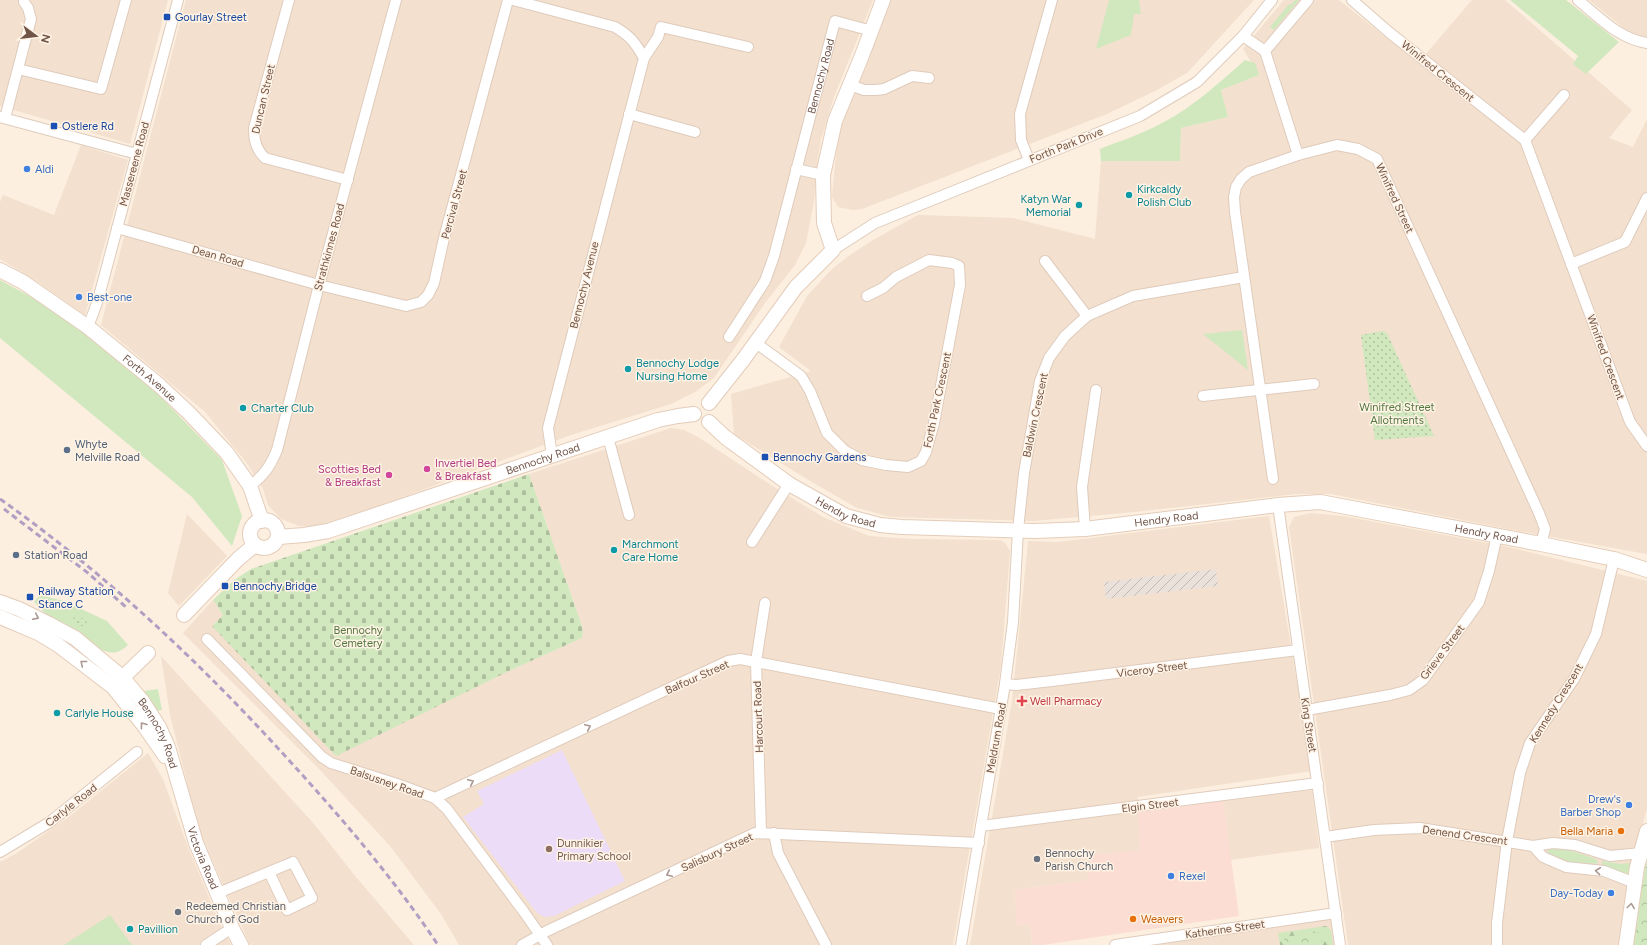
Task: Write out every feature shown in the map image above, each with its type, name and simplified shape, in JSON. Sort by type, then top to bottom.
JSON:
[{"type":"street","points":[[18,69],[101,89],[126,0]]},
{"type":"street","name":"Massereene Road","points":[[88,327],[98,300],[178,0]]},
{"type":"street","name":"Duncan Street","points":[[289,0],[254,128],[254,140],[257,150],[265,158],[348,180]]},
{"type":"street","name":"Strathkinnes Road","points":[[250,486],[262,476],[270,466],[277,450],[319,285],[396,0]]},
{"type":"street","name":"Percival Street","points":[[319,285],[406,306],[421,302],[428,295],[434,283],[446,230],[508,0]]},
{"type":"street","points":[[513,0],[615,27],[628,34],[636,43],[644,58]]},
{"type":"street","points":[[709,403],[756,343],[796,287],[833,250],[824,223],[823,175],[835,121],[872,31],[883,0]]},
{"type":"street","points":[[1030,160],[1021,140],[1020,114],[1052,0]]},
{"type":"street","name":"Forth Park Drive","points":[[833,250],[875,223],[1140,116],[1197,82],[1243,36],[1272,0]]},
{"type":"street","points":[[1265,51],[1308,0]]},
{"type":"street","name":"Winifred Crescent","points":[[1352,0],[1390,33],[1525,140],[1630,422],[1647,446]]},
{"type":"street","points":[[1578,0],[1621,34],[1633,40],[1647,43]]},
{"type":"street","points":[[21,1],[28,8],[31,19],[18,69],[2,118],[136,154]]},
{"type":"street","name":"Bennochy Road","points":[[729,336],[765,281],[774,256],[835,21],[872,31]]},
{"type":"street","name":"Bennochy Avenue","points":[[552,456],[548,428],[628,114],[644,58],[658,36],[657,26],[748,47]]},
{"type":"street","points":[[1243,36],[1265,51],[1298,156]]},
{"type":"street","points":[[850,85],[864,90],[876,90],[884,89],[912,76],[929,78]]},
{"type":"street","points":[[1525,140],[1564,95]]},
{"type":"street","points":[[628,114],[695,132]]},
{"type":"street","name":"Winifred Street","points":[[1273,479],[1235,212],[1234,197],[1236,187],[1241,179],[1249,172],[1298,156],[1337,145],[1358,149],[1377,159],[1539,513],[1545,529],[1541,544]]},
{"type":"street","points":[[796,169],[823,175]]},
{"type":"street","points":[[1571,264],[1625,242],[1647,198]]},
{"type":"street","name":"Dean Road","points":[[117,228],[319,285]]},
{"type":"street","name":"Forth Park Crescent","points":[[756,343],[801,376],[810,391],[827,433],[845,451],[862,460],[886,465],[908,467],[921,461],[926,452],[937,408],[960,285],[960,266],[952,262],[929,260],[896,277],[883,288],[867,296]]},
{"type":"street","points":[[1045,261],[1088,316]]},
{"type":"street","name":"Forth Avenue","points":[[0,270],[24,282],[88,327],[189,413],[227,453],[250,486],[262,521]]},
{"type":"street","name":"Baldwin Crescent","points":[[1018,530],[1024,473],[1040,381],[1049,358],[1065,336],[1088,316],[1133,296],[1244,277]]},
{"type":"street","points":[[1203,396],[1314,384]]},
{"type":"street","points":[[1085,529],[1082,487],[1096,390]]},
{"type":"street","points":[[702,402],[709,403],[715,410],[714,417],[709,422],[700,422],[694,414],[697,405],[702,402]]},
{"type":"street","name":"Bennochy Road","points":[[278,537],[304,536],[328,532],[658,420],[694,414]]},
{"type":"street","name":"Hendry Road","points":[[709,422],[725,437],[789,484],[846,516],[874,524],[902,527],[1018,530],[1085,529],[1278,505],[1320,502],[1497,535],[1614,559],[1647,570]]},
{"type":"street","points":[[608,437],[628,515]]},
{"type":"street","points":[[752,542],[789,484]]},
{"type":"street","name":"King Street","points":[[1278,505],[1340,945]]},
{"type":"street","points":[[262,521],[269,521],[278,530],[278,537],[271,547],[263,548],[255,545],[251,538],[252,529],[256,524],[262,521]]},
{"type":"street","name":"Meldrum Road","points":[[961,945],[1006,684],[1013,622],[1018,530]]},
{"type":"street","name":"Grieve Street","points":[[1307,710],[1409,690],[1423,680],[1478,602],[1489,571],[1497,535]]},
{"type":"street","points":[[184,615],[238,559],[255,545]]},
{"type":"street","name":"Kennedy Crescent","points":[[1497,945],[1496,923],[1507,841],[1520,773],[1530,744],[1574,679],[1596,634],[1614,559]]},
{"type":"street","name":"Bennochy Road","points":[[0,602],[25,612],[75,638],[118,683]]},
{"type":"street","name":"Harcourt Road","points":[[758,833],[756,662],[765,603]]},
{"type":"street","name":"Bennochy Road","points":[[0,617],[38,633],[118,683],[143,702],[159,727],[168,747],[173,768]]},
{"type":"street","name":"Balsusney Road","points":[[207,639],[322,757],[331,763],[435,798],[447,810],[547,945]]},
{"type":"street","name":"Viceroy Street","points":[[1006,684],[1016,685],[1052,681],[1298,650]]},
{"type":"street","points":[[118,683],[148,653]]},
{"type":"street","name":"Balfour Street","points":[[435,798],[728,661],[740,659],[1001,709]]},
{"type":"street","name":"Carlyle Road","points":[[0,852],[50,822],[137,752]]},
{"type":"street","name":"Victoria Road","points":[[173,768],[196,843],[232,928],[241,945]]},
{"type":"street","name":"Elgin Street","points":[[982,826],[1318,783]]},
{"type":"street","name":"Denend Crescent","points":[[1325,837],[1374,830],[1420,828],[1534,846],[1553,843],[1575,845],[1610,856],[1641,853]]},
{"type":"street","points":[[1626,945],[1635,883],[1647,831]]},
{"type":"street","name":"Salisbury Street","points":[[522,945],[758,833],[979,843]]},
{"type":"street","points":[[774,833],[778,853],[826,945]]},
{"type":"street","points":[[1534,846],[1543,857],[1550,861],[1566,866],[1604,871],[1635,883]]},
{"type":"street","points":[[218,893],[293,862],[312,898],[287,910],[269,872]]},
{"type":"street","name":"Katherine Street","points":[[1115,945],[1336,913]]},
{"type":"street","points":[[206,945],[232,928]]},
{"type":"shaded area","points":[[0,0],[168,0],[130,144],[0,106]]},
{"type":"shaded area","points":[[186,0],[873,0],[834,97],[821,140],[817,164],[814,201],[806,243],[795,265],[765,303],[714,378],[695,392],[671,404],[568,436],[322,527],[299,526],[281,519],[268,505],[263,489],[246,462],[205,412],[101,325]]},
{"type":"shaded area","points":[[890,0],[1254,0],[1187,73],[1155,91],[1107,114],[862,209],[853,210],[838,207],[832,197],[835,163],[841,125]]},
{"type":"shaded area","points":[[1284,0],[1339,0],[1418,63],[1472,0],[1505,0],[1632,110],[1609,138],[1633,147],[1647,119],[1647,554],[1518,531],[1331,494],[1296,494],[1135,512],[1034,521],[891,517],[857,508],[734,434],[731,394],[811,371],[779,347],[807,296],[831,270],[847,257],[873,240],[918,215],[1013,218],[1095,239],[1101,161],[1180,161],[1181,128],[1228,117],[1221,90],[1259,75],[1243,49]]},
{"type":"shaded area","points":[[1589,0],[1647,0],[1647,37],[1631,34]]},
{"type":"shaded area","points":[[81,145],[128,160],[85,315],[35,280],[0,259],[0,202],[3,195],[54,215]]},
{"type":"shaded area","points":[[671,428],[684,430],[698,437],[823,517],[869,536],[911,539],[1000,540],[1005,543],[1010,551],[1001,666],[953,945],[459,945],[441,914],[391,847],[321,771],[183,633],[213,600],[223,615],[212,626],[511,670],[582,638],[583,629],[529,474]]},
{"type":"shaded area","points":[[1311,513],[1343,516],[1509,547],[1647,581],[1647,809],[1637,843],[1621,945],[1348,945],[1289,527],[1294,517]]},
{"type":"shaded area","points":[[187,514],[227,556],[179,606],[168,593]]},
{"type":"shaded area","points":[[1269,516],[1312,771],[1138,797],[1140,850],[1092,856],[1087,880],[1015,890],[1017,925],[1030,924],[1032,945],[970,945],[1012,701],[1028,541],[1058,542]]},
{"type":"shaded area","points":[[1216,569],[1218,586],[1106,599],[1104,582]]},
{"type":"shaded area","points":[[161,656],[314,824],[356,877],[414,945],[250,945],[199,830],[170,715]]},
{"type":"shaded area","name":"Dunnikier Primary School","points":[[562,750],[625,881],[554,916],[545,917],[537,913],[463,817],[484,804],[477,791]]},
{"type":"shaded area","points":[[148,753],[163,779],[186,842],[221,926],[231,945],[0,945],[0,862],[17,853],[70,816]]},
{"type":"shaded area","points":[[1312,790],[1319,848],[1230,860],[1223,801]]},
{"type":"shaded area","points":[[1223,801],[1239,916],[1043,945],[1032,945],[1030,924],[1016,925],[1015,890],[1087,880],[1092,855],[1140,850],[1138,812]]},
{"type":"shaded area","points":[[1334,917],[1338,945],[1142,945]]},
{"type":"green space","points":[[1109,0],[1139,0],[1141,14],[1134,14],[1131,35],[1096,49]]},
{"type":"green space","points":[[1295,0],[1299,0],[1274,30],[1270,27],[1289,4],[1291,5]]},
{"type":"green space","points":[[1510,0],[1566,0],[1619,42],[1586,74],[1573,64],[1578,56]]},
{"type":"green space","points":[[1245,60],[1255,63],[1259,75],[1221,90],[1228,117],[1181,128],[1180,161],[1101,161],[1100,149],[1147,131],[1173,117],[1205,94]]},
{"type":"green space","points":[[0,280],[55,310],[71,322],[151,387],[222,460],[242,516],[232,546],[192,497],[0,338]]},
{"type":"green space","points":[[1242,330],[1248,370],[1203,334]]},
{"type":"green space","name":"Winifred Street Allotments","points":[[1382,331],[1387,333],[1434,436],[1375,440],[1361,335]]},
{"type":"green space","name":"Bennochy Cemetery","points":[[529,474],[583,629],[582,638],[511,670],[336,756],[212,626],[223,615],[213,600],[234,580],[251,569]]},
{"type":"green space","points":[[40,595],[64,601],[107,621],[128,645],[117,652],[110,652],[97,648],[49,617],[34,602]]},
{"type":"green space","points":[[76,616],[84,619],[88,624],[87,626],[77,624],[73,619]]},
{"type":"green space","points":[[158,689],[162,710],[157,711],[144,691]]},
{"type":"green space","points":[[1549,848],[1573,851],[1596,859],[1598,862],[1596,864],[1564,861],[1550,855],[1547,850]]},
{"type":"green space","points":[[1647,860],[1647,945],[1633,945],[1645,868]]},
{"type":"green space","points":[[1602,861],[1620,864],[1632,863],[1630,875],[1602,865]]},
{"type":"green space","points":[[110,915],[132,945],[64,945]]},
{"type":"green space","points":[[1326,926],[1331,930],[1333,945],[1280,945],[1278,933]]},
{"type":"green space","points":[[1321,932],[1323,945],[1285,945],[1284,937]]},
{"type":"railway","points":[[0,499],[80,559],[192,659],[262,731],[334,810],[388,876],[438,945]]},
{"type":"railway","points":[[4,509],[88,573],[128,609]]},
{"type":"place","name":"Gourlay Street","points":[[167,17]]},
{"type":"place","name":"Ostlere Rd","points":[[54,126]]},
{"type":"place","name":"Aldi","points":[[27,169]]},
{"type":"place","name":"Kirkcaldy Polish Club","points":[[1129,195]]},
{"type":"place","name":"Katyn War Memorial","points":[[1079,205]]},
{"type":"place","name":"Best-one","points":[[79,297]]},
{"type":"place","name":"Bennochy Lodge Nursing Home","points":[[628,369]]},
{"type":"place","name":"Charter Club","points":[[243,408]]},
{"type":"place","name":"Whyte Melville Road","points":[[67,450]]},
{"type":"place","name":"Bennochy Gardens","points":[[765,457]]},
{"type":"place","name":"Invertiel Bed & Breakfast","points":[[427,469]]},
{"type":"place","name":"Scotties Bed & Breakfast","points":[[389,475]]},
{"type":"place","name":"Marchmont Care Home","points":[[614,550]]},
{"type":"place","name":"Station Road","points":[[16,555]]},
{"type":"place","name":"Bennochy Bridge","points":[[225,586]]},
{"type":"place","name":"Railway Station Stance C","points":[[30,597]]},
{"type":"place","name":"Well Pharmacy","points":[[1022,701]]},
{"type":"place","name":"Carlyle House","points":[[57,713]]},
{"type":"place","name":"Drew's Barber Shop","points":[[1629,805]]},
{"type":"place","name":"Bella Maria","points":[[1621,831]]},
{"type":"place","name":"Dunnikier Primary School","points":[[549,849]]},
{"type":"place","name":"Bennochy Parish Church","points":[[1037,859]]},
{"type":"place","name":"Rexel","points":[[1171,876]]},
{"type":"place","name":"Day-Today","points":[[1611,893]]},
{"type":"place","name":"Redeemed Christian Church of God","points":[[178,912]]},
{"type":"place","name":"Weavers","points":[[1133,919]]},
{"type":"place","name":"Pavillion","points":[[130,929]]}]
